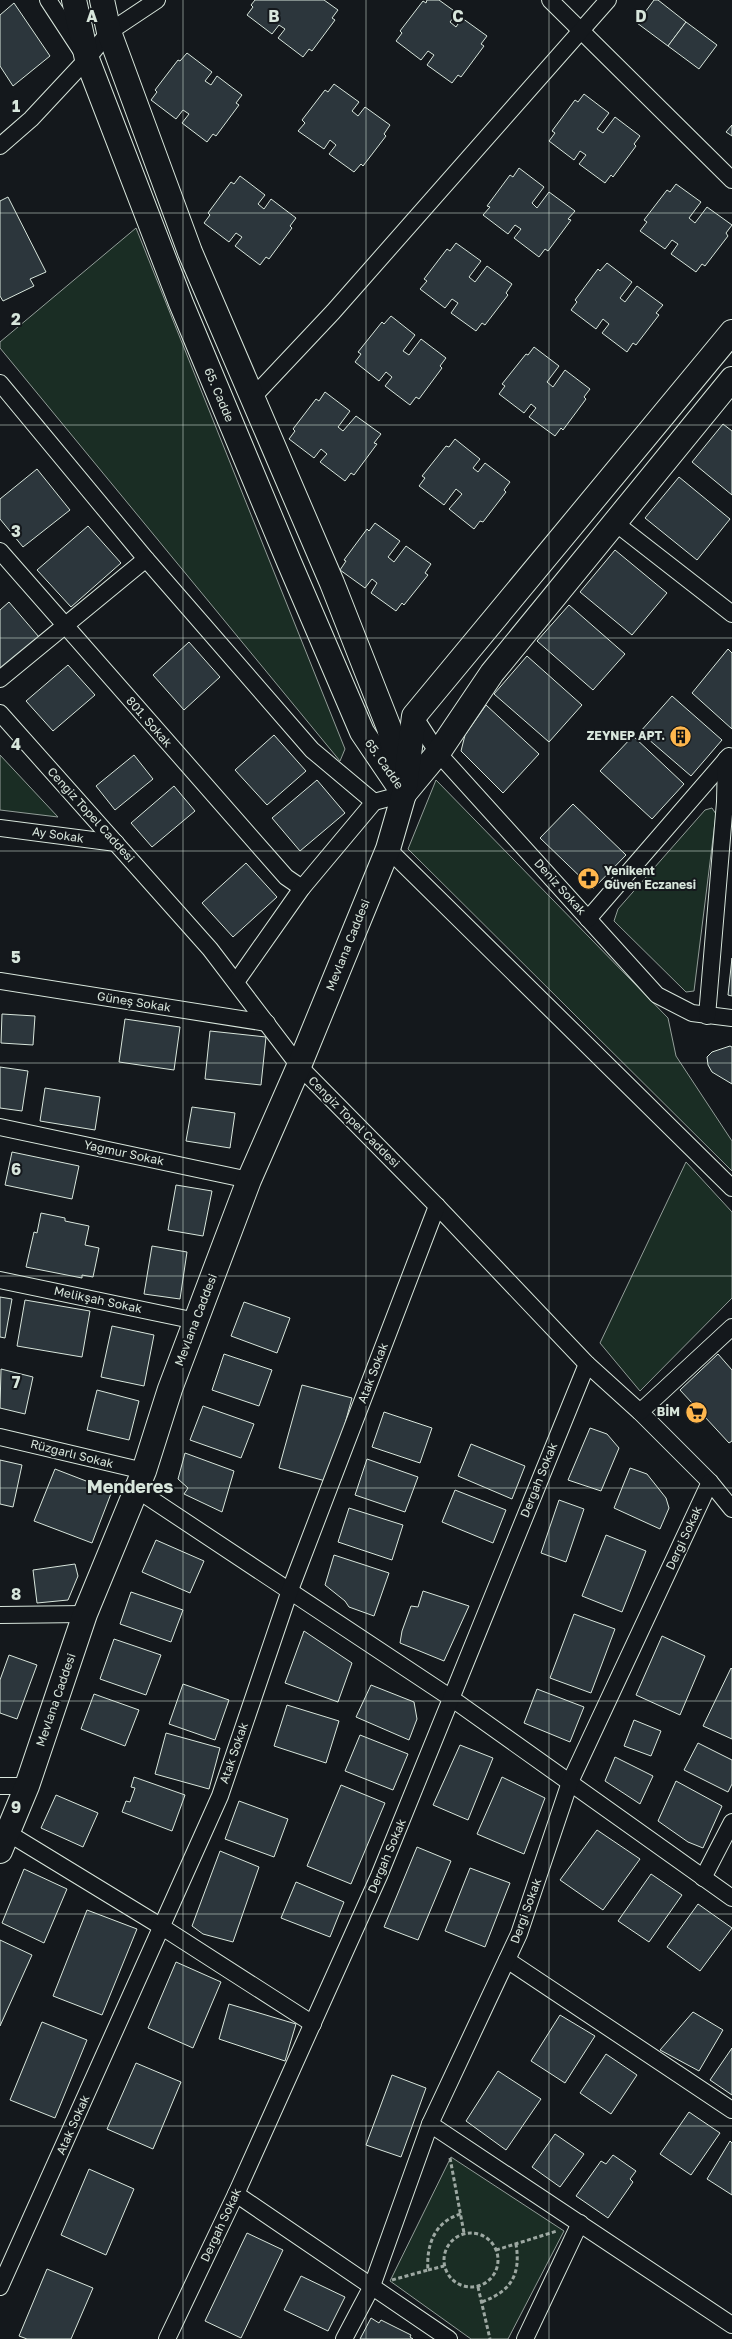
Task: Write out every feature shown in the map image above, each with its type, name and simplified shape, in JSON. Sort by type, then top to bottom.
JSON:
[{"type":"street","points":[[48,0],[87,59]]},
{"type":"street","name":"65. Cadde","points":[[74,0],[87,59],[181,303],[362,732],[404,794]]},
{"type":"street","name":"65. Cadde","points":[[102,0],[109,32],[190,252],[332,583],[389,728],[404,794]]},
{"type":"street","points":[[0,146],[31,119],[87,59],[109,32],[157,0]]},
{"type":"street","points":[[550,0],[732,180]]},
{"type":"street","points":[[252,398],[333,312],[608,0]]},
{"type":"street","points":[[404,794],[414,716],[732,332]]},
{"type":"street","points":[[236,982],[302,888],[374,802],[404,794],[438,753],[492,673],[732,378]]},
{"type":"street","points":[[0,383],[146,559],[312,750],[374,802]]},
{"type":"street","points":[[614,522],[732,614]]},
{"type":"street","name":"801. Sokak","points":[[0,551],[286,877],[302,888]]},
{"type":"street","points":[[0,678],[146,559]]},
{"type":"street","name":"Cengiz Topel Caddesi","points":[[0,714],[210,949],[299,1066],[437,1206],[586,1364],[640,1412],[710,1482],[732,1509]]},
{"type":"street","name":"Deniz Sokak","points":[[414,716],[438,753],[657,995],[692,1013],[732,1018]]},
{"type":"street","points":[[588,918],[729,756]]},
{"type":"street","points":[[707,1016],[729,756]]},
{"type":"street","name":"Mevlana Caddesi","points":[[4,1842],[27,1786],[85,1614],[140,1480],[170,1389],[249,1180],[299,1066],[388,849],[404,794]]},
{"type":"street","name":"Ay Sokak","points":[[0,828],[116,843]]},
{"type":"street","points":[[388,849],[732,1188]]},
{"type":"street","name":"Güneş Sokak","points":[[0,980],[267,1023]]},
{"type":"street","name":"Yağmur Sokak","points":[[0,1127],[249,1180]]},
{"type":"street","name":"Atak Sokak","points":[[0,2287],[220,1796],[290,1590],[437,1206]]},
{"type":"street","name":"Melikşah Sokak","points":[[0,1280],[196,1321]]},
{"type":"street","points":[[640,1412],[732,1327]]},
{"type":"street","name":"Dergah Sokak","points":[[167,2339],[236,2194],[379,1876],[586,1364]]},
{"type":"street","name":"Rüzgarlı Sokak","points":[[0,1437],[140,1480],[290,1590],[451,1698],[732,1898]]},
{"type":"street","name":"Dergi Sokak","points":[[344,2339],[372,2286],[430,2124],[519,1934],[570,1782],[710,1482]]},
{"type":"street","points":[[0,1615],[85,1614]]},
{"type":"street","points":[[0,1786],[27,1786]]},
{"type":"street","points":[[703,1878],[732,1822]]},
{"type":"street","points":[[4,1842],[162,1927],[313,2024]]},
{"type":"street","points":[[507,1960],[732,2110]]},
{"type":"street","points":[[430,2124],[732,2325]]},
{"type":"street","points":[[236,2194],[449,2339]]},
{"type":"street","points":[[525,2339],[580,2223]]},
{"type":"path","points":[[454,2140],[449,2152],[464,2233]]},
{"type":"path","points":[[428,2270],[428,2250],[433,2236],[442,2224],[461,2214]]},
{"type":"path","points":[[496,2250],[580,2223]]},
{"type":"path","points":[[464,2233],[482,2235],[489,2240],[496,2250],[498,2263],[496,2272],[491,2279],[478,2287],[467,2288],[458,2285],[450,2279],[444,2266],[444,2252],[449,2244],[464,2233]]},
{"type":"path","points":[[482,2302],[496,2297],[512,2281],[516,2274],[518,2259],[516,2244]]},
{"type":"path","points":[[372,2286],[444,2266]]},
{"type":"path","points":[[478,2287],[490,2339]]},
{"type":"green space","points":[[136,228],[345,749],[340,761],[0,348],[0,342]]},
{"type":"green space","points":[[0,755],[58,817],[0,810]]},
{"type":"green space","points":[[436,780],[668,1018],[676,1056],[732,1141],[732,1171],[408,849]]},
{"type":"green space","points":[[712,808],[716,814],[694,991],[686,992],[614,921],[618,909],[705,810]]},
{"type":"green space","points":[[686,1162],[732,1212],[732,1298],[640,1391],[600,1343]]},
{"type":"green space","points":[[451,2157],[564,2231],[508,2339],[471,2339],[390,2281]]},
{"type":"building","points":[[255,0],[324,0],[338,10],[332,18],[335,20],[312,51],[309,49],[303,57],[278,38],[285,29],[279,25],[272,34],[247,15],[253,7],[251,5]]},
{"type":"building","points":[[427,0],[439,0],[457,13],[450,22],[456,27],[462,18],[487,36],[481,44],[484,46],[461,77],[458,75],[452,83],[427,65],[434,55],[428,51],[421,60],[396,41],[402,33],[400,31],[423,1],[426,3]]},
{"type":"building","points":[[654,0],[658,0],[686,22],[668,46],[637,23]]},
{"type":"building","points":[[14,3],[50,56],[13,86],[0,66],[0,15]]},
{"type":"building","points":[[686,22],[717,45],[699,69],[668,46]]},
{"type":"building","points":[[187,53],[212,72],[205,81],[211,85],[217,76],[242,95],[236,103],[239,105],[216,136],[213,134],[207,142],[182,123],[189,114],[183,110],[176,119],[151,100],[157,92],[155,90],[178,60],[180,61]]},
{"type":"building","points":[[334,84],[359,102],[352,111],[358,116],[365,107],[390,125],[384,134],[386,136],[363,166],[361,164],[354,172],[329,154],[336,145],[330,140],[324,149],[298,131],[305,123],[302,120],[325,90],[328,92]]},
{"type":"building","points":[[584,94],[609,113],[597,129],[603,133],[615,117],[640,136],[634,144],[636,146],[613,177],[611,175],[605,183],[579,164],[586,155],[580,151],[574,160],[549,141],[555,133],[552,131],[575,100],[578,102]]},
{"type":"building","points":[[732,125],[732,136],[726,132]]},
{"type":"building","points":[[519,168],[544,187],[532,203],[537,208],[549,192],[575,211],[568,219],[571,220],[548,251],[545,249],[539,257],[514,238],[521,229],[515,225],[508,234],[483,215],[490,207],[487,206],[510,175],[513,177]]},
{"type":"building","points":[[240,176],[265,195],[258,204],[264,209],[271,199],[296,218],[290,226],[292,228],[269,259],[266,257],[260,265],[235,246],[242,237],[236,233],[229,242],[204,223],[210,215],[208,213],[231,182],[234,184]]},
{"type":"building","points":[[676,184],[701,202],[689,218],[695,223],[707,207],[732,225],[726,233],[728,236],[705,266],[702,264],[696,272],[671,254],[678,244],[672,240],[665,249],[640,231],[647,222],[644,220],[667,190],[670,192]]},
{"type":"building","points":[[8,197],[46,272],[30,279],[34,286],[3,301],[0,296],[0,201]]},
{"type":"building","points":[[456,243],[481,261],[469,277],[475,282],[487,266],[512,284],[506,293],[508,295],[485,325],[482,323],[476,331],[451,313],[458,303],[452,299],[445,308],[420,289],[427,281],[424,279],[447,249],[450,251]]},
{"type":"building","points":[[607,263],[632,282],[620,298],[625,302],[637,286],[663,305],[656,313],[659,315],[636,345],[633,343],[627,352],[602,333],[609,324],[603,319],[596,329],[571,310],[577,302],[575,300],[598,269],[600,271]]},
{"type":"building","points":[[391,316],[415,335],[403,351],[409,355],[421,339],[446,358],[440,366],[442,368],[419,399],[416,397],[410,405],[385,386],[392,377],[386,372],[379,381],[355,362],[361,354],[358,352],[382,322],[384,324]]},
{"type":"building","points":[[534,347],[559,366],[547,382],[553,387],[565,370],[590,389],[584,397],[586,399],[563,430],[561,428],[555,436],[529,417],[536,408],[531,404],[524,413],[499,394],[505,386],[502,384]]},
{"type":"building","points":[[325,392],[350,411],[338,427],[343,431],[356,416],[381,434],[374,443],[377,444],[354,475],[351,473],[345,481],[320,462],[327,454],[321,449],[314,458],[289,439],[295,431],[293,429],[316,399],[319,401]]},
{"type":"building","points":[[723,424],[732,431],[732,495],[692,462]]},
{"type":"building","points":[[455,439],[480,459],[473,468],[478,472],[485,463],[510,482],[504,490],[506,492],[483,522],[480,521],[474,529],[449,509],[462,494],[456,489],[444,505],[419,486],[425,478],[422,476],[446,446],[449,447]]},
{"type":"building","points":[[37,469],[70,510],[23,547],[0,519],[0,499]]},
{"type":"building","points":[[679,477],[730,519],[697,560],[645,518]]},
{"type":"building","points":[[375,523],[400,541],[388,557],[394,562],[406,546],[431,564],[425,573],[428,575],[404,605],[402,603],[396,611],[371,593],[377,583],[372,579],[365,588],[340,570],[346,561],[344,560],[367,529],[369,531]]},
{"type":"building","points":[[88,526],[121,563],[71,607],[37,570]]},
{"type":"building","points":[[615,550],[667,593],[632,635],[580,592]]},
{"type":"building","points":[[9,602],[39,637],[0,669],[0,610]]},
{"type":"building","points":[[569,605],[625,654],[593,690],[537,641]]},
{"type":"building","points":[[189,642],[220,677],[184,710],[153,675]]},
{"type":"building","points":[[728,649],[732,653],[732,729],[692,693]]},
{"type":"building","points":[[527,656],[582,705],[549,742],[494,694]]},
{"type":"building","points":[[68,665],[95,695],[53,731],[26,701]]},
{"type":"building","name":"ZEYNEP APT.","points":[[672,696],[722,740],[691,776],[640,732]]},
{"type":"building","points":[[486,705],[539,754],[503,793],[461,751],[465,735]]},
{"type":"building","points":[[274,735],[306,771],[267,805],[235,770]]},
{"type":"building","points":[[633,736],[684,784],[652,819],[600,771]]},
{"type":"building","points":[[134,755],[153,779],[115,810],[96,786]]},
{"type":"building","points":[[317,780],[345,813],[300,851],[272,818]]},
{"type":"building","points":[[174,786],[195,811],[152,847],[131,823]]},
{"type":"building","points":[[573,804],[626,855],[593,889],[540,838]]},
{"type":"building","points":[[246,863],[277,897],[233,937],[202,903]]},
{"type":"building","points":[[732,958],[732,996],[728,995]]},
{"type":"building","points":[[2,1014],[35,1016],[33,1045],[1,1043]]},
{"type":"building","points":[[125,1019],[180,1027],[174,1070],[119,1062]]},
{"type":"building","points":[[210,1031],[266,1037],[261,1085],[205,1079]]},
{"type":"building","points":[[732,1047],[732,1084],[712,1072],[708,1065],[707,1057],[712,1052]]},
{"type":"building","points":[[0,1067],[28,1071],[22,1111],[0,1108]]},
{"type":"building","points":[[45,1088],[100,1097],[95,1130],[40,1121]]},
{"type":"building","points":[[192,1107],[235,1113],[230,1148],[186,1141]]},
{"type":"building","points":[[12,1152],[79,1166],[72,1199],[5,1185]]},
{"type":"building","points":[[176,1185],[212,1191],[203,1236],[168,1230]]},
{"type":"building","points":[[41,1213],[89,1226],[85,1245],[99,1248],[93,1277],[82,1275],[82,1278],[26,1267],[34,1232],[37,1233]]},
{"type":"building","points":[[152,1246],[187,1252],[180,1299],[144,1294]]},
{"type":"building","points":[[0,1297],[12,1299],[5,1338],[0,1337]]},
{"type":"building","points":[[25,1300],[90,1311],[82,1357],[17,1346]]},
{"type":"building","points":[[244,1302],[290,1318],[277,1353],[231,1336]]},
{"type":"building","points":[[112,1326],[154,1335],[144,1386],[101,1377]]},
{"type":"building","points":[[224,1354],[272,1370],[259,1406],[212,1390]]},
{"type":"building","points":[[718,1354],[732,1370],[732,1441],[729,1443],[680,1390]]},
{"type":"building","points":[[1,1369],[33,1377],[25,1414],[0,1408]]},
{"type":"building","points":[[302,1385],[352,1398],[329,1482],[279,1468]]},
{"type":"building","points":[[97,1390],[139,1401],[129,1440],[87,1430]]},
{"type":"building","points":[[203,1406],[254,1424],[241,1458],[190,1440]]},
{"type":"building","points":[[384,1412],[432,1428],[420,1463],[372,1447]]},
{"type":"building","points":[[590,1428],[607,1434],[619,1448],[601,1491],[568,1480]]},
{"type":"building","points":[[471,1444],[525,1466],[512,1499],[458,1476]]},
{"type":"building","points":[[185,1453],[234,1471],[222,1512],[184,1494],[188,1488],[178,1479]]},
{"type":"building","points":[[367,1459],[418,1477],[405,1512],[355,1495]]},
{"type":"building","points":[[0,1460],[22,1465],[13,1507],[0,1504]]},
{"type":"building","points":[[630,1468],[647,1474],[666,1498],[669,1508],[660,1529],[614,1508]]},
{"type":"building","points":[[55,1469],[112,1491],[92,1543],[34,1521]]},
{"type":"building","points":[[455,1490],[506,1510],[493,1543],[442,1522]]},
{"type":"building","points":[[559,1500],[584,1509],[566,1562],[541,1553]]},
{"type":"building","points":[[349,1508],[403,1525],[392,1560],[338,1542]]},
{"type":"building","points":[[606,1535],[646,1551],[622,1612],[582,1596]]},
{"type":"building","points":[[156,1540],[204,1561],[190,1593],[142,1572]]},
{"type":"building","points":[[334,1555],[389,1573],[374,1616],[349,1607],[345,1601],[325,1585]]},
{"type":"building","points":[[75,1564],[78,1576],[68,1600],[37,1603],[33,1570]]},
{"type":"building","points":[[423,1591],[469,1606],[444,1661],[400,1643],[402,1631],[411,1606],[418,1607]]},
{"type":"building","points":[[131,1592],[183,1610],[171,1642],[120,1624]]},
{"type":"building","points":[[574,1614],[615,1629],[591,1693],[550,1678]]},
{"type":"building","points":[[304,1631],[352,1663],[338,1702],[285,1683]]},
{"type":"building","points":[[662,1636],[705,1656],[680,1715],[636,1695]]},
{"type":"building","points":[[114,1639],[161,1655],[146,1695],[100,1679]]},
{"type":"building","points":[[9,1655],[37,1665],[17,1719],[0,1713],[0,1680]]},
{"type":"building","points":[[732,1669],[732,1739],[703,1726]]},
{"type":"building","points":[[183,1684],[229,1700],[215,1740],[169,1724]]},
{"type":"building","points":[[371,1685],[414,1702],[417,1719],[409,1740],[356,1717]]},
{"type":"building","points":[[537,1689],[584,1707],[570,1742],[524,1723]]},
{"type":"building","points":[[94,1694],[139,1710],[125,1746],[81,1729]]},
{"type":"building","points":[[287,1705],[339,1721],[326,1763],[274,1746]]},
{"type":"building","points":[[634,1720],[661,1731],[651,1756],[624,1746]]},
{"type":"building","points":[[166,1733],[220,1748],[209,1789],[155,1774]]},
{"type":"building","points":[[360,1735],[408,1754],[393,1790],[345,1771]]},
{"type":"building","points":[[698,1743],[732,1760],[732,1784],[728,1792],[684,1770]]},
{"type":"building","points":[[460,1745],[493,1758],[468,1820],[433,1805]]},
{"type":"building","points":[[615,1757],[653,1776],[640,1804],[605,1781]]},
{"type":"building","points":[[134,1777],[185,1795],[172,1831],[122,1812],[126,1801],[130,1802],[135,1788],[131,1787]]},
{"type":"building","points":[[502,1777],[545,1798],[524,1854],[477,1834]]},
{"type":"building","points":[[676,1781],[722,1806],[703,1848],[688,1842],[658,1821]]},
{"type":"building","points":[[341,1785],[385,1803],[351,1884],[307,1866]]},
{"type":"building","points":[[56,1795],[98,1813],[83,1847],[41,1828]]},
{"type":"building","points":[[239,1801],[288,1819],[274,1857],[225,1839]]},
{"type":"building","points":[[597,1830],[640,1859],[603,1910],[560,1880]]},
{"type":"building","points":[[417,1847],[451,1861],[418,1940],[384,1927]]},
{"type":"building","points":[[220,1851],[259,1867],[233,1942],[203,1934],[192,1926]]},
{"type":"building","points":[[470,1868],[510,1883],[485,1947],[445,1931]]},
{"type":"building","points":[[24,1869],[67,1889],[44,1943],[2,1923]]},
{"type":"building","points":[[651,1874],[682,1895],[649,1942],[618,1921]]},
{"type":"building","points":[[296,1882],[344,1902],[330,1937],[281,1918]]},
{"type":"building","points":[[698,1904],[732,1928],[700,1971],[667,1947]]},
{"type":"building","points":[[87,1910],[137,1929],[102,2015],[53,1996]]},
{"type":"building","points":[[0,1940],[32,1955],[0,2026]]},
{"type":"building","points":[[176,1962],[221,1982],[193,2048],[148,2028]]},
{"type":"building","points":[[229,2004],[296,2024],[285,2061],[219,2039]]},
{"type":"building","points":[[693,2012],[723,2030],[699,2071],[660,2050]]},
{"type":"building","points":[[560,2015],[595,2036],[565,2083],[531,2061]]},
{"type":"building","points":[[42,2022],[87,2040],[55,2118],[10,2100]]},
{"type":"building","points":[[732,2048],[732,2095],[710,2080]]},
{"type":"building","points":[[606,2054],[637,2075],[611,2114],[580,2093]]},
{"type":"building","points":[[136,2063],[181,2082],[153,2149],[107,2129]]},
{"type":"building","points":[[498,2071],[541,2099],[506,2150],[466,2121]]},
{"type":"building","points":[[392,2075],[426,2088],[401,2157],[366,2145]]},
{"type":"building","points":[[689,2112],[720,2133],[691,2175],[660,2154]]},
{"type":"building","points":[[555,2134],[584,2154],[560,2187],[532,2167]]},
{"type":"building","points":[[730,2141],[732,2143],[732,2195],[707,2179]]},
{"type":"building","points":[[613,2155],[636,2171],[630,2179],[633,2182],[608,2218],[576,2196],[601,2161],[606,2164]]},
{"type":"building","points":[[89,2169],[134,2189],[106,2255],[61,2235]]},
{"type":"building","points":[[247,2233],[283,2250],[241,2338],[205,2321]]},
{"type":"building","points":[[47,2269],[93,2288],[71,2339],[27,2339],[19,2336]]},
{"type":"building","points":[[301,2276],[345,2297],[328,2331],[284,2310]]},
{"type":"building","points":[[371,2318],[379,2323],[381,2320],[411,2335],[410,2337],[413,2339],[360,2339]]},
{"type":"place","name":"ZEYNEP APT.","points":[[681,736]]},
{"type":"place","name":"Yenikent Güven Eczanesi","points":[[588,878]]},
{"type":"place","name":"BİM","points":[[696,1412]]},
{"type":"district","name":"Menderes","points":[[130,1487]]}]
